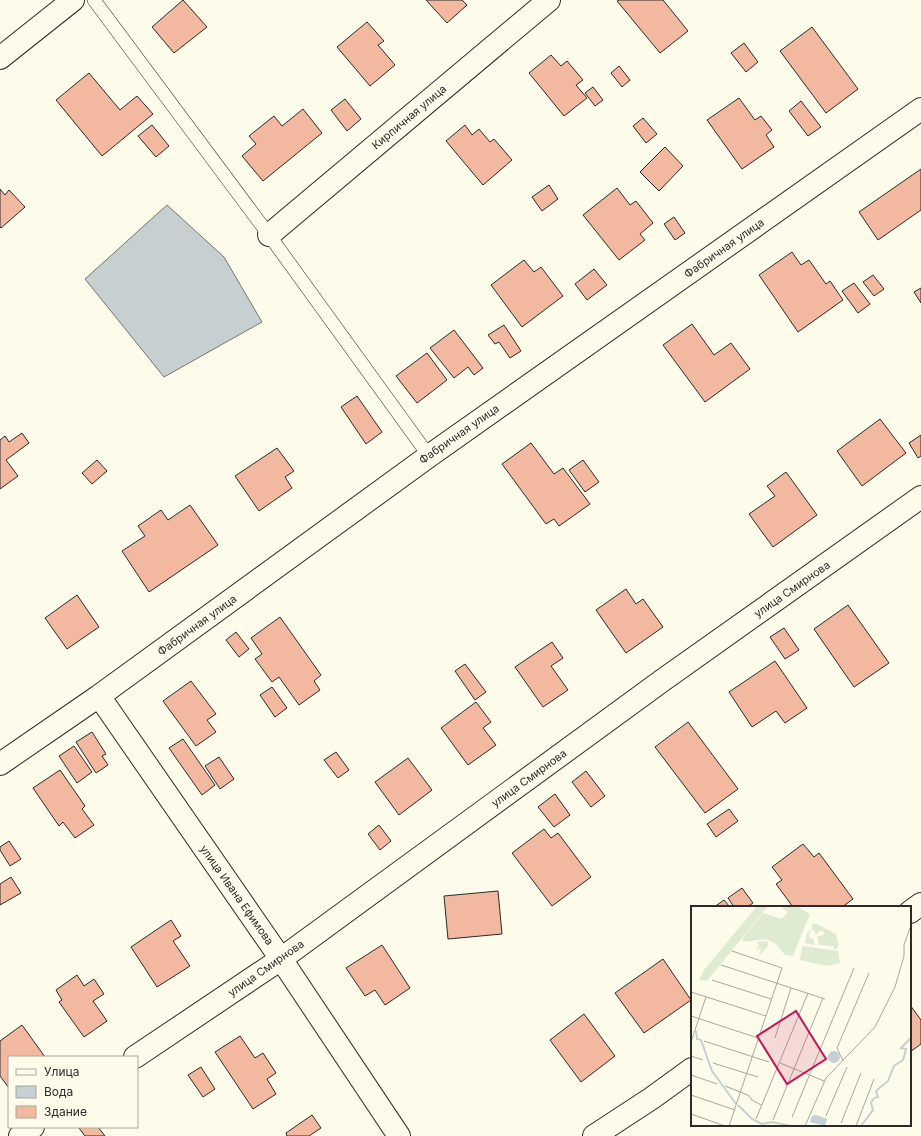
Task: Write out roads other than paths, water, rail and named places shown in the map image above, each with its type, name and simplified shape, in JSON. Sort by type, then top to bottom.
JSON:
[{"type":"street","points":[[2,54],[72,0]]},
{"type":"street","name":"Кирпичная улица","points":[[269,235],[549,0]]},
{"type":"street","name":"Фабричная улица","points":[[0,764],[99,696],[428,456],[921,109]]},
{"type":"street","name":"улица Смирнова","points":[[136,1056],[281,959],[663,680],[921,497]]},
{"type":"street","name":"улица Ивана Ефимова","points":[[99,696],[281,959],[399,1136]]},
{"type":"street","points":[[911,911],[921,904]]},
{"type":"street","points":[[594,1136],[652,1098],[691,1070]]},
{"type":"street","points":[[20,1136],[32,1128]]},
{"type":"lane","points":[[94,0],[269,235],[428,456]]},
{"type":"water","points":[[167,205],[224,257],[262,322],[164,377],[85,279]]}]
